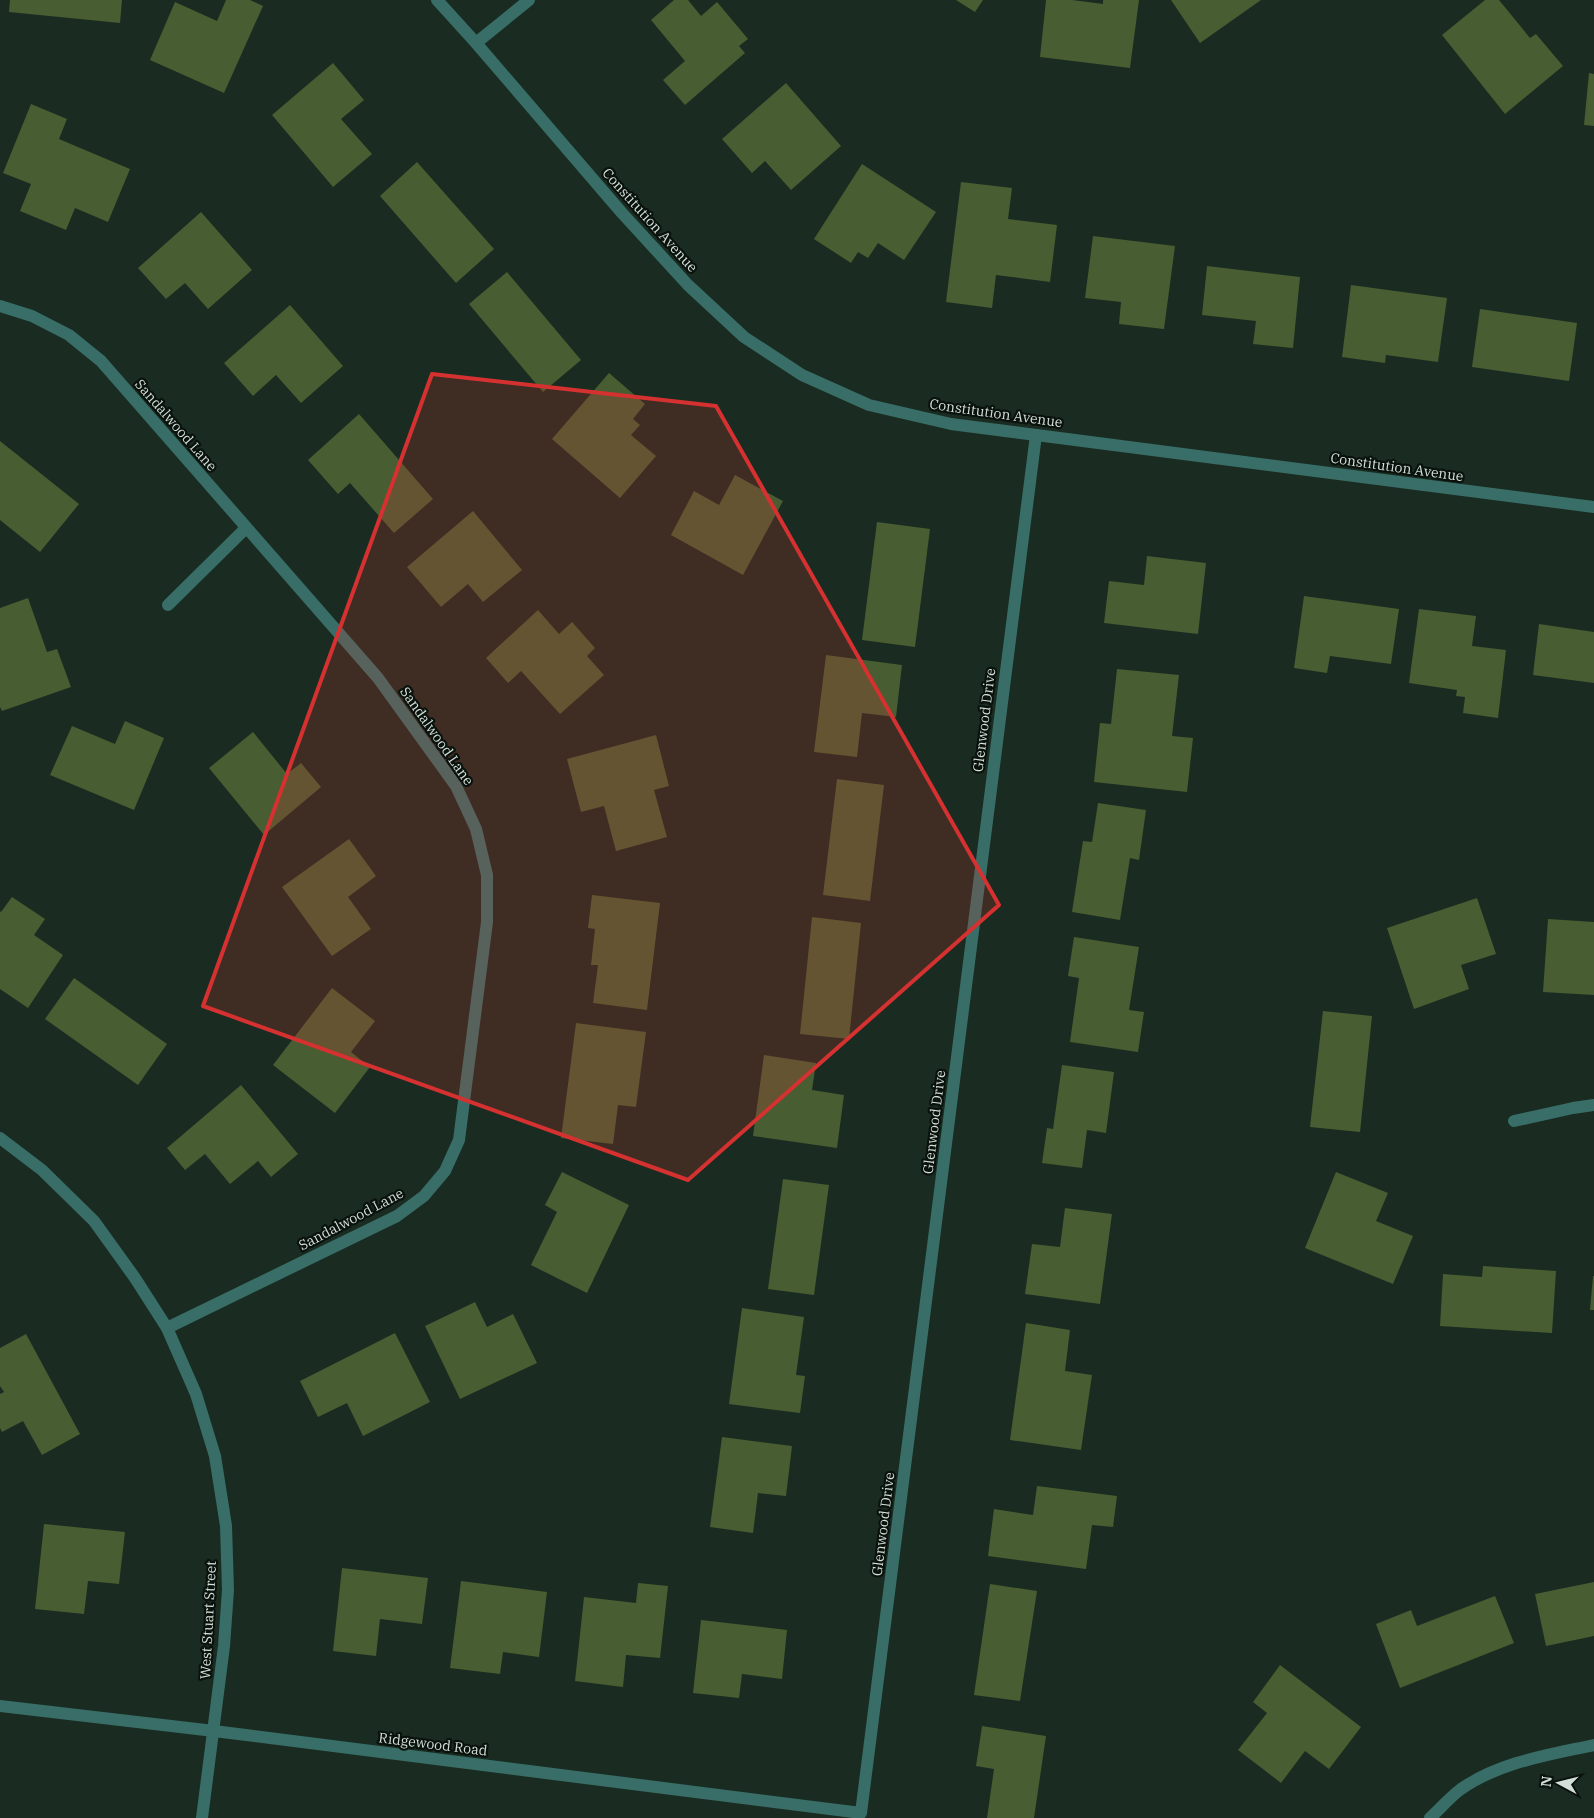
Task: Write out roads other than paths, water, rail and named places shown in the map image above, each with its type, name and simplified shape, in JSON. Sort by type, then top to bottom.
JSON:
[{"type":"street","name":"Constitution Avenue","points":[[437,0],[688,285],[744,337],[802,375],[869,405],[951,424],[1594,507]]},
{"type":"street","points":[[476,43],[529,0]]},
{"type":"street","name":"Sandalwood Lane","points":[[0,306],[32,316],[69,335],[100,361],[378,678],[456,786],[476,829],[487,875],[487,922],[458,1140],[445,1171],[424,1196],[396,1216],[167,1328]]},
{"type":"street","name":"Glenwood Drive","points":[[861,1814],[1036,435]]},
{"type":"street","points":[[168,605],[246,528]]},
{"type":"street","points":[[1514,1121],[1594,1105]]},
{"type":"street","name":"West Stuart Street","points":[[0,1138],[42,1170],[94,1221],[135,1278],[167,1328],[196,1394],[214,1456],[226,1526],[228,1590],[224,1646],[202,1818]]},
{"type":"street","name":"Ridgewood Road","points":[[0,1706],[214,1731],[861,1814]]},
{"type":"street","points":[[1430,1818],[1460,1790],[1491,1772],[1517,1762],[1594,1744]]}]
